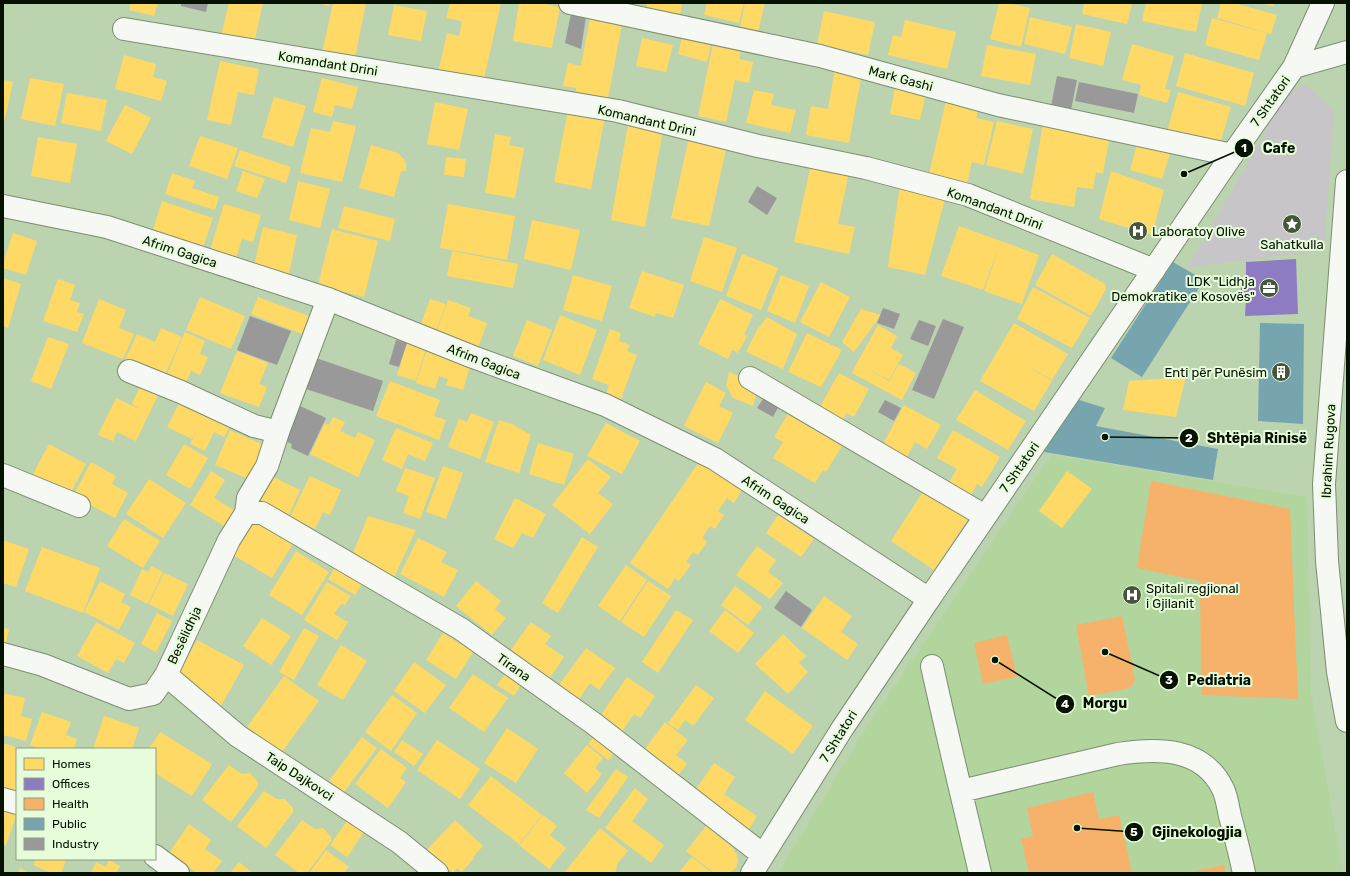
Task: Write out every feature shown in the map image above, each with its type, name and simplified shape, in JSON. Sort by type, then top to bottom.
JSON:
[{"type":"street","name":"Mark Gashi","points":[[570,3],[820,56],[998,105],[1232,155]]},
{"type":"street","name":"7 Shtatori","points":[[752,873],[842,729],[929,599],[1232,155],[1294,67],[1323,3]]},
{"type":"street","name":"Komandant Drini","points":[[124,29],[618,111],[758,146],[866,168],[968,195],[1154,270]]},
{"type":"street","name":"7 Shtatori","points":[[1294,67],[1347,52]]},
{"type":"street","name":"Ibrahim Rugova","points":[[1347,181],[1324,484],[1327,561],[1338,672],[1347,721]]},
{"type":"street","name":"Afrim Gagica","points":[[3,206],[107,227],[328,299],[473,357],[605,405],[715,459],[929,599]]},
{"type":"street","name":"Besëlidhja","points":[[3,654],[43,665],[129,699],[153,694],[166,675],[229,540],[246,513],[248,498],[267,466],[278,432],[328,299]]},
{"type":"street","points":[[129,371],[181,392],[254,426],[278,432]]},
{"type":"street","points":[[750,378],[985,516]]},
{"type":"street","points":[[3,476],[79,506]]},
{"type":"street","name":"Tirana","points":[[246,513],[262,513],[461,629],[593,723],[763,855]]},
{"type":"street","points":[[932,666],[980,873]]},
{"type":"street","name":"Taip Dajkovci","points":[[166,675],[238,736],[399,842],[437,873]]},
{"type":"street","points":[[961,791],[1118,754],[1138,751],[1157,751],[1185,755],[1206,767],[1216,777],[1224,791],[1244,873]]},
{"type":"street","points":[[3,799],[16,803]]},
{"type":"street","points":[[156,857],[178,873]]},
{"type":"shaded area","points":[[1305,85],[1334,110],[1324,251],[1188,267],[1283,102],[1292,91]]},
{"type":"shaded area","name":"Spitali regjional i Gjilanit","points":[[1051,455],[1307,497],[1311,693],[1343,873],[778,873],[866,728]]},
{"type":"building: Homes","points":[[131,3],[158,3],[154,16],[129,10]]},
{"type":"building: Homes","points":[[229,3],[263,3],[254,44],[221,36]]},
{"type":"building: Homes","points":[[317,3],[330,3],[329,6]]},
{"type":"building: Homes","points":[[333,3],[366,3],[354,63],[321,57]]},
{"type":"building: Homes","points":[[450,3],[501,3],[483,83],[438,73],[447,33],[459,36],[462,21],[446,18]]},
{"type":"building: Homes","points":[[519,3],[541,3],[560,7],[552,48],[513,41]]},
{"type":"building: Homes","points":[[645,3],[682,3],[680,15],[649,9]]},
{"type":"building: Homes","points":[[707,3],[744,3],[739,23],[704,15]]},
{"type":"building: Homes","points":[[745,3],[765,3],[757,36],[739,32]]},
{"type":"building: Homes","points":[[999,3],[1008,3],[1030,8],[1021,47],[990,39]]},
{"type":"building: Homes","points":[[1084,3],[1132,3],[1127,24],[1082,14]]},
{"type":"building: Homes","points":[[1146,3],[1202,3],[1196,32],[1142,21]]},
{"type":"building: Homes","points":[[1221,3],[1234,3],[1277,15],[1271,34],[1217,18]]},
{"type":"building: Homes","points":[[1257,3],[1274,3],[1274,6]]},
{"type":"building: Homes","points":[[394,5],[427,11],[421,41],[388,35]]},
{"type":"building: Homes","points":[[824,11],[875,22],[868,55],[817,44]]},
{"type":"building: Homes","points":[[591,13],[623,19],[608,98],[576,92],[576,88],[563,86],[568,63],[581,66]]},
{"type":"building: Homes","points":[[1030,17],[1072,27],[1065,54],[1024,44]]},
{"type":"building: Homes","points":[[1212,18],[1267,33],[1259,60],[1205,45]]},
{"type":"building: Homes","points":[[905,20],[956,32],[947,69],[888,55],[893,35],[901,37]]},
{"type":"building: Homes","points":[[1076,24],[1111,32],[1103,66],[1069,58]]},
{"type":"building: Homes","points":[[683,33],[712,41],[707,62],[678,54]]},
{"type":"building: Homes","points":[[642,38],[673,45],[666,72],[636,66]]},
{"type":"building: Homes","points":[[714,39],[742,45],[739,59],[753,62],[749,83],[735,80],[726,122],[698,116]]},
{"type":"building: Homes","points":[[1132,44],[1174,56],[1165,89],[1171,90],[1167,103],[1139,95],[1141,85],[1122,80]]},
{"type":"building: Homes","points":[[987,45],[1036,54],[1030,85],[981,76]]},
{"type":"building: Homes","points":[[1185,53],[1254,73],[1245,106],[1176,86]]},
{"type":"building: Homes","points":[[124,55],[156,64],[153,77],[167,81],[161,101],[115,89]]},
{"type":"building: Homes","points":[[220,61],[259,69],[254,95],[238,92],[231,125],[207,120]]},
{"type":"building: Homes","points":[[835,68],[862,73],[849,143],[806,135],[811,106],[828,109]]},
{"type":"building: Homes","points":[[30,78],[64,84],[55,126],[21,119]]},
{"type":"building: Homes","points":[[322,78],[358,87],[352,109],[335,105],[332,117],[313,112]]},
{"type":"building: Homes","points":[[3,80],[13,82],[4,123],[3,123]]},
{"type":"building: Homes","points":[[895,87],[926,93],[920,120],[890,114]]},
{"type":"building: Homes","points":[[754,90],[774,94],[771,105],[796,110],[790,133],[746,123]]},
{"type":"building: Homes","points":[[1178,92],[1231,107],[1219,147],[1167,132]]},
{"type":"building: Homes","points":[[67,93],[107,100],[101,131],[61,123]]},
{"type":"building: Homes","points":[[947,96],[980,104],[976,118],[994,122],[984,165],[972,162],[966,188],[928,179]]},
{"type":"building: Homes","points":[[274,97],[306,106],[293,147],[262,137]]},
{"type":"building: Homes","points":[[435,102],[468,109],[459,150],[427,144]]},
{"type":"building: Homes","points":[[125,105],[151,118],[132,154],[106,141]]},
{"type":"building: Homes","points":[[568,110],[605,117],[591,189],[554,182]]},
{"type":"building: Homes","points":[[333,121],[356,126],[342,182],[300,173],[311,128],[330,132]]},
{"type":"building: Homes","points":[[997,121],[1033,129],[1023,174],[986,165]]},
{"type":"building: Homes","points":[[1043,124],[1110,135],[1103,174],[1096,172],[1093,189],[1077,187],[1074,207],[1030,199]]},
{"type":"building: Homes","points":[[628,125],[663,131],[645,227],[611,220]]},
{"type":"building: Homes","points":[[495,134],[511,137],[509,145],[524,148],[515,198],[485,193]]},
{"type":"building: Homes","points":[[200,136],[238,148],[227,179],[189,166]]},
{"type":"building: Homes","points":[[38,137],[77,144],[70,183],[31,176]]},
{"type":"building: Homes","points":[[689,138],[727,145],[709,226],[671,218]]},
{"type":"building: Homes","points":[[1137,144],[1170,153],[1162,179],[1130,170]]},
{"type":"building: Homes","points":[[371,145],[398,153],[406,162],[406,171],[401,171],[394,197],[359,188]]},
{"type":"building: Homes","points":[[240,150],[291,167],[286,183],[234,166]]},
{"type":"building: Homes","points":[[446,157],[466,159],[464,177],[444,175]]},
{"type":"building: Homes","points":[[811,164],[849,172],[838,224],[855,227],[849,254],[794,242]]},
{"type":"building: Homes","points":[[243,171],[265,179],[257,198],[236,191]]},
{"type":"building: Homes","points":[[1111,171],[1164,190],[1152,235],[1099,219]]},
{"type":"building: Homes","points":[[172,173],[195,181],[192,188],[219,197],[215,210],[165,194]]},
{"type":"building: Homes","points":[[298,181],[330,189],[320,228],[289,220]]},
{"type":"building: Homes","points":[[900,185],[946,195],[925,275],[888,267]]},
{"type":"building: Homes","points":[[162,201],[213,218],[201,253],[151,236]]},
{"type":"building: Homes","points":[[224,204],[261,215],[253,242],[242,239],[234,264],[208,257]]},
{"type":"building: Homes","points":[[448,204],[515,216],[507,260],[440,248]]},
{"type":"building: Homes","points":[[344,206],[395,219],[390,241],[338,228]]},
{"type":"building: Homes","points":[[1286,215],[1299,217],[1297,233],[1283,230]]},
{"type":"building: Homes","points":[[532,220],[580,230],[571,270],[524,259]]},
{"type":"building: Homes","points":[[959,226],[1001,241],[983,290],[941,276]]},
{"type":"building: Homes","points":[[263,227],[297,235],[289,274],[254,266]]},
{"type":"building: Homes","points":[[332,229],[378,241],[364,297],[318,285]]},
{"type":"building: Homes","points":[[13,233],[37,241],[26,275],[3,268],[3,263]]},
{"type":"building: Homes","points":[[704,237],[737,248],[722,292],[690,281]]},
{"type":"building: Homes","points":[[1001,241],[1039,255],[1022,304],[984,291]]},
{"type":"building: Homes","points":[[452,251],[518,264],[513,288],[447,276]]},
{"type":"building: Homes","points":[[742,254],[778,268],[761,310],[726,296]]},
{"type":"building: Homes","points":[[1052,254],[1105,284],[1106,289],[1091,316],[1035,285]]},
{"type":"building: Homes","points":[[642,271],[684,285],[673,318],[656,313],[655,317],[629,308]]},
{"type":"building: Homes","points":[[573,275],[612,286],[602,321],[563,310]]},
{"type":"building: Homes","points":[[781,275],[809,286],[795,323],[767,311]]},
{"type":"building: Homes","points":[[3,278],[21,284],[8,328],[3,326]]},
{"type":"building: Homes","points":[[58,279],[75,285],[70,300],[80,303],[77,312],[84,314],[77,332],[43,321]]},
{"type":"building: Homes","points":[[821,282],[850,297],[829,337],[800,322]]},
{"type":"building: Homes","points":[[1033,287],[1090,318],[1072,348],[1017,319]]},
{"type":"building: Homes","points":[[200,297],[245,316],[231,349],[186,330]]},
{"type":"building: Homes","points":[[258,297],[309,316],[302,334],[251,314]]},
{"type":"building: Homes","points":[[99,299],[126,310],[119,328],[134,334],[123,359],[82,343]]},
{"type":"building: Homes","points":[[430,299],[446,304],[434,336],[419,330]]},
{"type":"building: Homes","points":[[720,299],[753,315],[744,335],[747,336],[738,353],[732,350],[728,359],[698,344]]},
{"type":"building: Homes","points":[[448,300],[471,308],[468,316],[487,323],[477,351],[435,336]]},
{"type":"building: Homes","points":[[861,309],[881,315],[854,352],[842,342]]},
{"type":"building: Homes","points":[[560,315],[597,330],[580,375],[543,360]]},
{"type":"building: Homes","points":[[767,317],[797,334],[783,369],[746,352],[757,330]]},
{"type":"building: Homes","points":[[527,320],[552,330],[538,366],[513,356]]},
{"type":"building: Homes","points":[[1014,323],[1068,354],[1052,380],[1022,363],[1052,381],[1034,411],[980,381]]},
{"type":"building: Homes","points":[[878,325],[897,336],[891,348],[903,355],[889,380],[857,363]]},
{"type":"building: Homes","points":[[161,328],[182,337],[164,377],[125,360],[137,334],[155,342]]},
{"type":"building: Homes","points":[[610,329],[621,333],[619,341],[630,345],[627,351],[637,355],[621,399],[606,394],[609,385],[592,379]]},
{"type":"building: Homes","points":[[185,332],[205,341],[200,354],[208,357],[200,375],[191,371],[184,387],[165,379]]},
{"type":"building: Homes","points":[[807,333],[842,350],[821,387],[788,372]]},
{"type":"building: Homes","points":[[48,337],[69,344],[51,389],[31,381]]},
{"type":"building: Homes","points":[[407,343],[426,349],[416,381],[397,375]]},
{"type":"building: Homes","points":[[427,349],[471,363],[463,390],[446,385],[448,379],[439,376],[435,389],[416,383]]},
{"type":"building: Homes","points":[[237,351],[268,363],[259,384],[267,387],[259,407],[220,393]]},
{"type":"building: Homes","points":[[857,363],[889,381],[899,364],[916,373],[902,400],[852,373]]},
{"type":"building: Homes","points":[[729,372],[759,384],[753,406],[733,398],[726,385]]},
{"type":"building: Homes","points":[[839,373],[869,389],[854,417],[847,413],[840,424],[817,412]]},
{"type":"building: Homes","points":[[1186,377],[1176,417],[1123,410],[1129,381]]},
{"type":"building: Homes","points":[[390,381],[440,400],[434,416],[446,420],[439,440],[376,416]]},
{"type":"building: Homes","points":[[706,382],[726,393],[719,406],[733,413],[718,443],[684,426]]},
{"type":"building: Homes","points":[[141,384],[159,393],[136,441],[117,432],[113,441],[98,435],[116,398],[142,410],[132,404]]},
{"type":"building: Homes","points":[[975,390],[1026,421],[1008,450],[956,420]]},
{"type":"building: Homes","points":[[181,400],[231,424],[224,437],[214,432],[205,451],[190,444],[202,422],[192,439],[167,427]]},
{"type":"building: Homes","points":[[904,405],[941,425],[927,449],[915,442],[907,457],[883,444]]},
{"type":"building: Homes","points":[[471,413],[494,422],[480,459],[448,447],[459,419],[467,422]]},
{"type":"building: Homes","points":[[788,414],[842,446],[826,472],[823,470],[815,483],[773,458],[783,442],[774,437]]},
{"type":"building: Homes","points":[[333,417],[345,422],[340,431],[355,438],[358,432],[375,440],[358,477],[310,454],[325,423],[329,425]]},
{"type":"building: Homes","points":[[499,420],[512,424],[531,435],[519,473],[485,462]]},
{"type":"building: Homes","points":[[606,423],[640,441],[622,474],[587,456]]},
{"type":"building: Homes","points":[[396,428],[433,443],[425,461],[408,454],[402,469],[382,460]]},
{"type":"building: Homes","points":[[230,430],[266,446],[251,480],[215,465]]},
{"type":"building: Homes","points":[[953,430],[1000,457],[982,487],[977,484],[970,497],[948,484],[957,469],[937,458]]},
{"type":"building: Homes","points":[[538,443],[574,454],[564,485],[529,474]]},
{"type":"building: Homes","points":[[49,444],[86,464],[69,496],[32,476]]},
{"type":"building: Homes","points":[[184,444],[208,458],[190,489],[166,475]]},
{"type":"building: Homes","points":[[588,459],[611,477],[598,493],[613,504],[590,534],[552,505]]},
{"type":"building: Homes","points":[[91,462],[116,476],[112,484],[128,493],[115,518],[73,496]]},
{"type":"building: Homes","points":[[699,462],[742,490],[734,503],[727,498],[718,511],[724,515],[715,529],[710,526],[702,538],[707,542],[698,555],[693,552],[686,562],[691,565],[679,581],[675,578],[668,589],[630,563]]},
{"type":"building: Homes","points":[[443,466],[463,473],[446,519],[426,512]]},
{"type":"building: Homes","points":[[405,468],[435,478],[420,519],[403,513],[409,496],[396,491]]},
{"type":"building: Homes","points":[[211,471],[225,480],[214,498],[234,510],[224,526],[190,505]]},
{"type":"building: Homes","points":[[1067,471],[1092,489],[1062,528],[1039,511]]},
{"type":"building: Homes","points":[[267,474],[300,490],[287,520],[255,499]]},
{"type":"building: Homes","points":[[310,476],[341,490],[330,515],[323,512],[315,529],[290,517]]},
{"type":"building: Homes","points":[[149,479],[186,503],[163,538],[126,514]]},
{"type":"building: Homes","points":[[924,490],[968,519],[934,570],[891,541]]},
{"type":"building: Homes","points":[[515,498],[546,514],[533,538],[522,533],[513,548],[494,539]]},
{"type":"building: Homes","points":[[778,515],[814,539],[801,557],[766,533]]},
{"type":"building: Homes","points":[[368,516],[416,530],[393,580],[351,558]]},
{"type":"building: Homes","points":[[255,518],[294,542],[272,578],[233,555]]},
{"type":"building: Homes","points":[[124,519],[160,541],[143,568],[107,546]]},
{"type":"building: Homes","points":[[582,537],[598,547],[558,613],[542,603]]},
{"type":"building: Homes","points":[[418,538],[447,552],[441,562],[458,570],[444,597],[400,574]]},
{"type":"building: Homes","points":[[3,540],[29,549],[16,587],[3,583]]},
{"type":"building: Homes","points":[[757,546],[776,560],[768,572],[783,583],[770,599],[736,575]]},
{"type":"building: Homes","points":[[42,547],[100,568],[83,613],[25,591]]},
{"type":"building: Homes","points":[[296,551],[329,572],[302,615],[269,595]]},
{"type":"building: Homes","points":[[626,565],[647,580],[620,621],[598,606]]},
{"type":"building: Homes","points":[[151,566],[163,572],[148,604],[130,595],[142,569],[148,572]]},
{"type":"building: Homes","points":[[336,566],[363,582],[355,595],[328,579]]},
{"type":"building: Homes","points":[[164,573],[188,584],[173,616],[149,604]]},
{"type":"building: Homes","points":[[100,581],[125,594],[121,602],[131,607],[119,630],[84,612]]},
{"type":"building: Homes","points":[[476,581],[501,601],[495,609],[506,618],[492,635],[456,606]]},
{"type":"building: Homes","points":[[648,581],[671,596],[644,637],[621,622]]},
{"type":"building: Homes","points":[[327,582],[351,596],[345,605],[341,604],[334,614],[348,622],[337,640],[304,620]]},
{"type":"building: Homes","points":[[735,586],[762,607],[748,625],[721,605]]},
{"type":"building: Homes","points":[[824,596],[852,616],[841,632],[858,644],[847,660],[802,628]]},
{"type":"building: Homes","points":[[676,610],[693,620],[658,673],[642,662]]},
{"type":"building: Homes","points":[[725,610],[754,633],[738,653],[709,631]]},
{"type":"building: Homes","points":[[157,613],[172,621],[156,652],[141,644]]},
{"type":"building: Homes","points":[[262,618],[291,636],[271,665],[243,646]]},
{"type":"building: Homes","points":[[96,622],[135,643],[124,663],[116,659],[108,673],[77,656]]},
{"type":"building: Homes","points":[[531,622],[551,636],[545,644],[564,657],[549,679],[510,651]]},
{"type":"building: Homes","points":[[3,628],[9,629],[4,654],[3,654]]},
{"type":"building: Homes","points":[[304,628],[319,636],[294,680],[279,672]]},
{"type":"building: Homes","points":[[443,633],[473,652],[456,679],[426,660]]},
{"type":"building: Homes","points":[[783,634],[806,656],[799,663],[808,672],[788,694],[755,664]]},
{"type":"building: Homes","points":[[197,640],[244,665],[221,706],[175,681]]},
{"type":"building: Homes","points":[[341,645],[367,661],[343,700],[317,685]]},
{"type":"building: Homes","points":[[586,648],[615,668],[599,690],[590,683],[579,699],[559,685]]},
{"type":"building: Homes","points":[[414,662],[446,685],[425,713],[394,691]]},
{"type":"building: Homes","points":[[506,673],[522,683],[514,696],[497,685]]},
{"type":"building: Homes","points":[[473,674],[508,698],[484,732],[449,708]]},
{"type":"building: Homes","points":[[284,676],[319,701],[282,752],[247,727]]},
{"type":"building: Homes","points":[[627,677],[655,696],[640,718],[634,714],[621,733],[599,718]]},
{"type":"building: Homes","points":[[696,685],[714,698],[693,726],[685,720],[678,730],[668,723]]},
{"type":"building: Homes","points":[[765,691],[813,726],[793,754],[745,720]]},
{"type":"building: Homes","points":[[3,693],[25,698],[21,716],[32,719],[26,741],[3,735]]},
{"type":"building: Homes","points":[[392,695],[417,713],[391,751],[365,732]]},
{"type":"building: Homes","points":[[42,712],[71,722],[66,735],[77,739],[74,748],[38,748],[30,745]]},
{"type":"building: Homes","points":[[104,716],[139,728],[132,748],[93,748]]},
{"type":"building: Homes","points":[[665,722],[688,740],[676,755],[687,764],[676,778],[642,753]]},
{"type":"building: Homes","points":[[507,728],[538,749],[516,783],[484,763]]},
{"type":"building: Homes","points":[[160,732],[212,764],[192,796],[156,774],[156,748],[150,748]]},
{"type":"building: Homes","points":[[595,735],[615,752],[608,760],[588,744]]},
{"type":"building: Homes","points":[[362,737],[377,748],[344,792],[329,781]]},
{"type":"building: Homes","points":[[402,740],[423,754],[414,766],[394,752]]},
{"type":"building: Homes","points":[[437,740],[480,769],[460,799],[417,770]]},
{"type":"building: Homes","points":[[3,743],[19,748],[16,748],[16,793],[3,788]]},
{"type":"building: Homes","points":[[587,745],[603,758],[595,768],[602,774],[587,793],[564,773]]},
{"type":"building: Homes","points":[[381,749],[407,768],[400,778],[406,782],[388,808],[355,784]]},
{"type":"building: Homes","points":[[714,763],[735,777],[724,794],[757,816],[747,832],[692,795]]},
{"type":"building: Homes","points":[[229,765],[242,774],[250,773],[258,782],[258,786],[231,822],[202,800]]},
{"type":"building: Homes","points":[[616,769],[628,777],[599,818],[586,810]]},
{"type":"building: Homes","points":[[491,776],[542,815],[519,844],[468,805]]},
{"type":"building: Homes","points":[[635,788],[648,799],[632,821],[664,845],[651,863],[605,828]]},
{"type":"building: Homes","points":[[264,791],[277,799],[285,799],[293,808],[293,812],[266,848],[237,826]]},
{"type":"building: Homes","points":[[3,808],[16,813],[16,816],[6,845],[3,844]]},
{"type":"building: Homes","points":[[543,815],[557,826],[550,835],[566,848],[549,869],[519,845]]},
{"type":"building: Homes","points":[[349,818],[366,829],[347,857],[330,845]]},
{"type":"building: Homes","points":[[302,820],[315,829],[323,828],[331,837],[331,841],[307,873],[299,873],[275,855]]},
{"type":"building: Homes","points":[[455,820],[483,846],[462,872],[457,868],[453,873],[427,850]]},
{"type":"building: Homes","points":[[189,824],[211,840],[205,849],[222,861],[213,873],[197,873],[169,853]]},
{"type":"building: Homes","points":[[706,826],[732,847],[737,855],[738,861],[736,868],[729,873],[714,873],[686,851]]},
{"type":"building: Homes","points":[[600,828],[628,851],[618,863],[615,873],[564,873]]},
{"type":"building: Homes","points":[[326,850],[349,867],[344,873],[309,873]]},
{"type":"building: Homes","points":[[692,857],[712,873],[678,873]]},
{"type":"building: Homes","points":[[36,860],[66,861],[61,873],[51,873],[33,865]]},
{"type":"building: Homes","points":[[109,860],[120,866],[116,873],[91,873],[96,862],[106,867]]},
{"type":"building: Homes","points":[[239,862],[253,873],[230,873]]},
{"type":"building: Homes","points":[[20,868],[30,873],[18,873]]},
{"type":"building: Offices","name":"LDK \"Lidhja Demokratike e Kosovës\"","points":[[1296,259],[1298,314],[1245,316],[1246,299],[1240,298],[1242,278],[1246,278],[1246,262]]},
{"type":"building: Health","points":[[1151,481],[1290,509],[1298,699],[1201,695],[1200,581],[1137,568]]},
{"type":"building: Health","points":[[1122,616],[1135,679],[1132,686],[1126,689],[1089,696],[1076,625]]},
{"type":"building: Health","points":[[1007,635],[1017,677],[983,684],[974,643]]},
{"type":"building: Health","points":[[1093,792],[1099,819],[1119,815],[1132,873],[1029,873],[1021,839],[1033,836],[1027,808]]},
{"type":"building: Health","points":[[1224,865],[1226,873],[1192,873],[1192,872]]},
{"type":"building: Public","points":[[1173,262],[1204,280],[1142,377],[1111,358]]},
{"type":"building: Public","name":"Enti për Punësim","points":[[1260,323],[1304,324],[1303,424],[1258,421]]},
{"type":"building: Public","points":[[1076,399],[1105,408],[1096,426],[1218,449],[1213,480],[1044,452]]},
{"type":"building: Industry","points":[[181,3],[208,3],[206,12],[181,6]]},
{"type":"building: Industry","points":[[571,14],[586,17],[581,49],[565,43]]},
{"type":"building: Industry","points":[[1057,76],[1077,80],[1070,115],[1050,111]]},
{"type":"building: Industry","points":[[1079,82],[1138,94],[1134,113],[1075,101]]},
{"type":"building: Industry","points":[[757,186],[777,198],[767,215],[748,202]]},
{"type":"building: Industry","points":[[883,308],[900,314],[894,329],[877,323]]},
{"type":"building: Industry","points":[[250,316],[291,331],[277,365],[237,350]]},
{"type":"building: Industry","points":[[943,319],[964,327],[934,399],[912,390]]},
{"type":"building: Industry","points":[[919,320],[936,326],[928,346],[910,339]]},
{"type":"building: Industry","points":[[396,340],[407,343],[399,367],[389,364]]},
{"type":"building: Industry","points":[[316,358],[383,381],[373,411],[306,389]]},
{"type":"building: Industry","points":[[765,396],[780,404],[773,417],[757,408]]},
{"type":"building: Industry","points":[[885,400],[901,408],[894,421],[878,412]]},
{"type":"building: Industry","points":[[298,405],[326,418],[308,456],[291,448],[292,444],[281,439]]},
{"type":"building: Industry","points":[[786,591],[812,610],[801,627],[774,608]]},
{"type":"place","name":"Cafe","points":[[1184,174]]},
{"type":"place","name":"Sahatkulla","points":[[1292,224]]},
{"type":"place","name":"Laboratoy Olive","points":[[1138,231]]},
{"type":"place","name":"LDK \"Lidhja Demokratike e Kosovës\"","points":[[1269,288]]},
{"type":"place","name":"Enti për Punësim","points":[[1281,372]]},
{"type":"place","name":"Shtëpia Rinisë","points":[[1105,437]]},
{"type":"place","name":"Spitali regjional i Gjilanit","points":[[1132,595]]},
{"type":"place","name":"Pediatria","points":[[1105,652]]},
{"type":"place","name":"Morgu","points":[[995,660]]},
{"type":"place","name":"Gjinekologjia","points":[[1077,828]]}]
